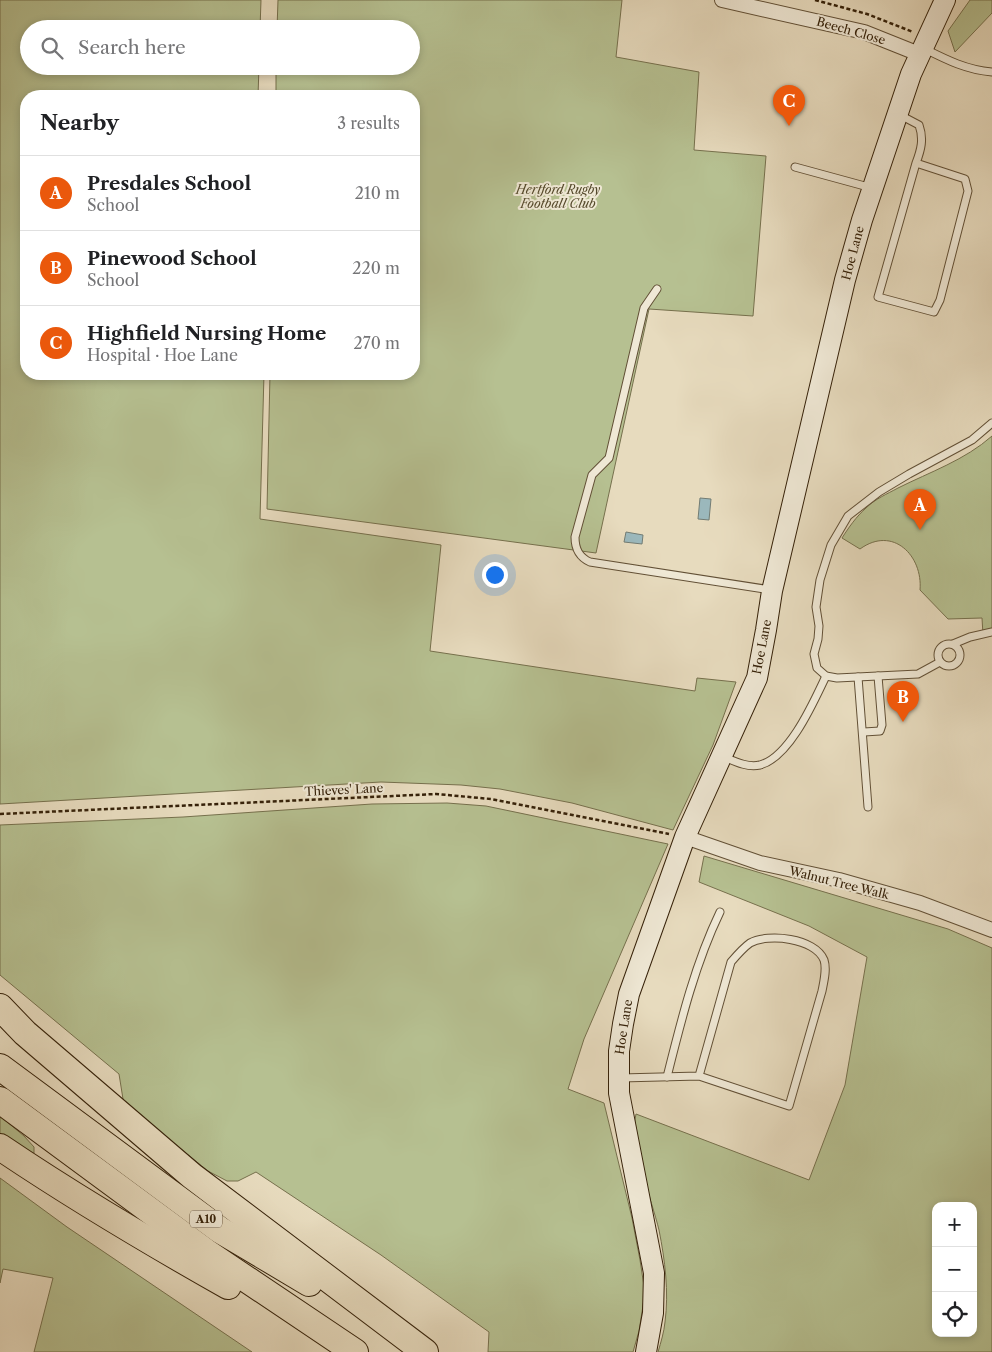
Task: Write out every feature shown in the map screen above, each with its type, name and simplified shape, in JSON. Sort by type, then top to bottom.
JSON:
[{"type":"highway","points":[[0,1007],[25,1033],[192,1176],[425,1352]]},
{"type":"highway","name":"A10","points":[[0,1067],[220,1230],[425,1352]]},
{"type":"highway","name":"A10","points":[[0,1100],[206,1252],[355,1352]]},
{"type":"highway","points":[[0,1147],[51,1182],[142,1238],[346,1352]]},
{"type":"street","name":"Beech Close","points":[[722,0],[923,46]]},
{"type":"street","name":"Hoe Lane","points":[[646,1352],[653,1313],[654,1273],[624,1123],[618,1078],[619,1051],[629,994],[686,837],[757,678],[772,590],[845,280],[872,188],[897,114],[942,1]]},
{"type":"street","name":"Walnut Tree Walk","points":[[686,837],[760,863],[839,880],[920,903],[992,930]]},
{"type":"lane","points":[[923,46],[959,65],[974,70],[992,72]]},
{"type":"lane","points":[[897,114],[920,125],[923,136],[878,298],[934,312],[940,300],[968,191],[965,179],[916,163]]},
{"type":"lane","points":[[795,167],[872,188]]},
{"type":"lane","points":[[657,289],[644,308],[609,458],[592,475],[575,537],[575,544],[583,559],[590,562],[772,590]]},
{"type":"lane","points":[[940,662],[918,674],[837,678],[826,676],[817,668],[814,654],[818,639],[819,626],[816,607],[820,580],[831,545],[848,516],[901,478],[972,440],[992,423]]},
{"type":"lane","points":[[940,662],[938,655],[940,648],[946,644],[953,644],[970,637],[992,632]]},
{"type":"lane","points":[[940,662],[950,666],[959,660],[959,649],[953,644]]},
{"type":"lane","points":[[722,756],[742,764],[760,765],[775,756],[803,723],[826,676]]},
{"type":"lane","points":[[858,676],[864,732],[868,807]]},
{"type":"lane","points":[[864,732],[880,731],[882,725],[878,676]]},
{"type":"lane","points":[[667,1077],[697,966],[705,943],[720,912]]},
{"type":"lane","points":[[618,1078],[699,1076],[789,1106],[825,974],[824,960],[818,951],[784,938],[770,937],[750,944],[740,952],[731,962],[699,1076]]},
{"type":"path","points":[[815,0],[867,14],[923,46]]},
{"type":"path","name":"Thieves' Lane","points":[[0,814],[436,794],[499,800],[686,837]]},
{"type":"green space","points":[[0,0],[261,0],[260,20],[20,20],[20,75],[259,75],[258,90],[20,90],[20,380],[264,380],[260,519],[441,545],[430,651],[695,691],[697,678],[736,682],[713,745],[673,830],[572,803],[500,789],[461,785],[381,782],[0,804]]},
{"type":"green space","name":"Hertford Rugby Football Club","points":[[278,0],[622,0],[616,57],[699,72],[694,150],[766,156],[753,316],[649,309],[596,553],[267,509],[270,380],[420,380],[420,90],[276,90],[276,75],[420,75],[420,20],[277,20]]},
{"type":"green space","points":[[970,0],[992,0],[992,13],[955,52],[948,31]]},
{"type":"green space","points":[[992,436],[992,635],[983,635],[982,618],[948,619],[920,590],[920,577],[917,566],[904,548],[894,542],[884,540],[872,542],[860,549],[842,538],[862,511],[873,502],[959,459]]},
{"type":"green space","points":[[447,803],[486,806],[668,844],[584,1039],[568,1089],[604,1103],[632,1218],[645,1293],[639,1331],[633,1352],[488,1352],[489,1332],[381,1255],[256,1172],[238,1181],[227,1181],[208,1171],[129,1107],[123,1099],[119,1074],[0,975],[0,825],[183,817],[372,804]]},
{"type":"green space","points":[[704,856],[948,929],[992,948],[992,1352],[658,1352],[665,1322],[666,1276],[659,1230],[638,1155],[635,1126],[636,1114],[809,1180],[845,1085],[867,957],[809,926],[699,882]]},
{"type":"green space","points":[[0,1116],[24,1136],[34,1147],[34,1153],[30,1154],[0,1137]]},
{"type":"green space","points":[[0,1178],[67,1227],[252,1352],[34,1352],[53,1278],[3,1269],[0,1283]]},
{"type":"water","points":[[700,498],[711,499],[709,520],[698,519]]},
{"type":"water","points":[[626,532],[643,535],[642,544],[624,542]]},
{"type":"place","name":"Highfield Nursing Home","points":[[789,126]]},
{"type":"place","name":"Presdales School","points":[[920,530]]},
{"type":"place","name":"Pinewood School","points":[[903,722]]}]
